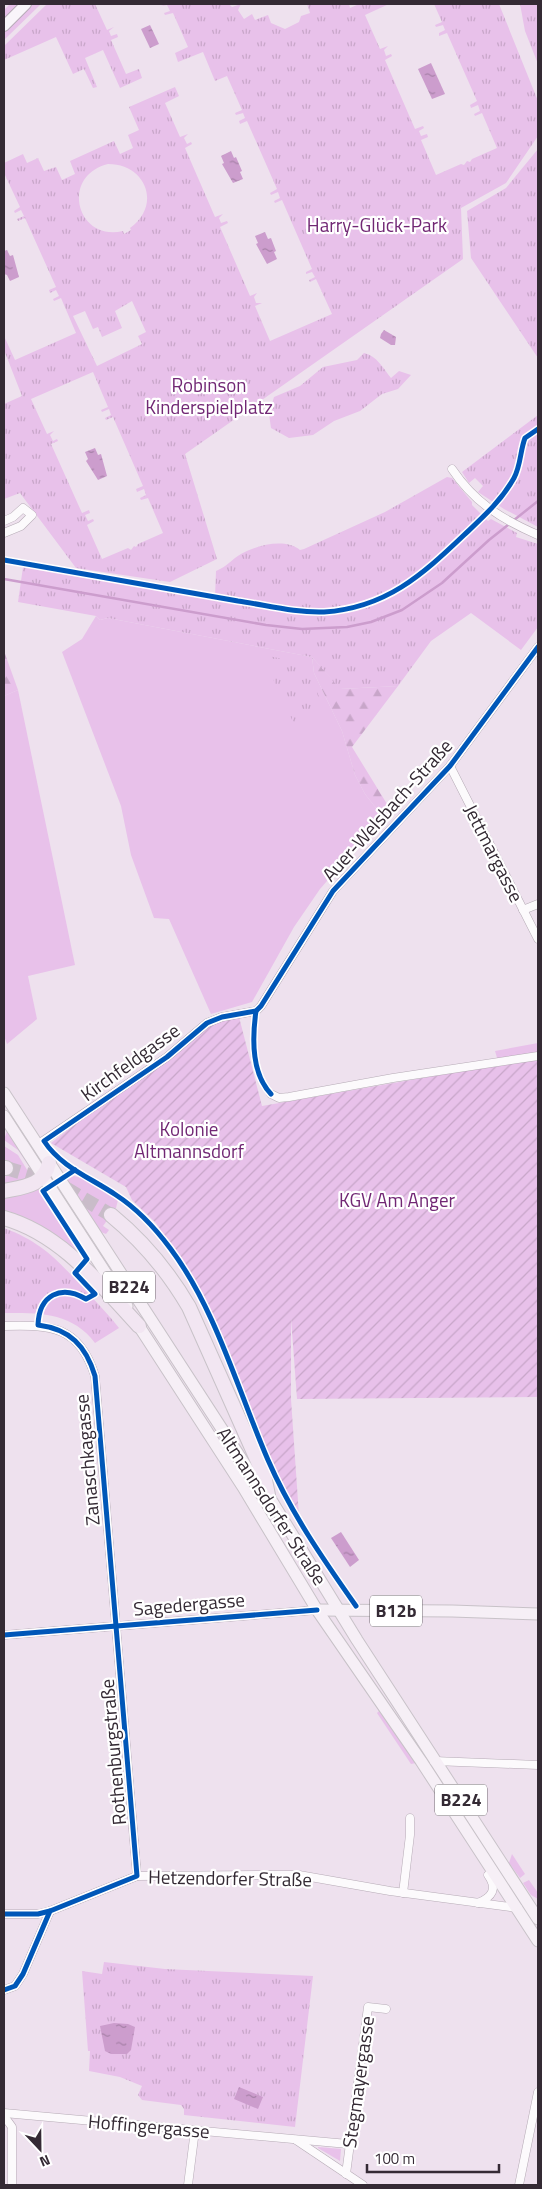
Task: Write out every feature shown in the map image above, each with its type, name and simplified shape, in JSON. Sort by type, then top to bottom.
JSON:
[{"type":"highway","points":[[4,1191],[30,1185],[44,1177],[49,1163]]},
{"type":"highway","points":[[111,1215],[147,1247],[176,1284],[189,1307],[264,1474],[268,1495]]},
{"type":"highway","points":[[4,1218],[44,1236],[67,1252],[139,1326]]},
{"type":"main road","points":[[4,26],[26,4]]},
{"type":"main road","name":"Altmannsdorfer Straße","points":[[4,1093],[250,1472],[268,1495],[434,1760],[534,1907],[538,1919]]},
{"type":"main road","name":"Altmannsdorfer Straße","points":[[4,1116],[243,1487],[317,1610],[477,1846],[538,1941]]},
{"type":"main road","name":"Sagedergasse","points":[[317,1610],[538,1614]]},
{"type":"street","points":[[452,469],[470,495],[497,514],[538,534]]},
{"type":"street","points":[[4,521],[13,517],[22,508],[32,515],[21,526],[4,533]]},
{"type":"street","name":"Auer-Welsbach-Straße","points":[[243,1012],[256,1012],[261,1006],[333,891],[450,766],[538,647]]},
{"type":"street","name":"Jettmargasse","points":[[450,766],[538,939]]},
{"type":"street","points":[[523,910],[538,904]]},
{"type":"street","name":"Kirchfeldgasse","points":[[37,1145],[167,1057],[207,1022],[243,1012]]},
{"type":"street","points":[[271,1094],[279,1098],[289,1097],[393,1078],[538,1056]]},
{"type":"street","name":"Zanaschkagasse","points":[[4,1326],[38,1325],[63,1331],[83,1347],[90,1359],[95,1376],[118,1625]]},
{"type":"street","name":"Sagedergasse","points":[[4,1635],[317,1610]]},
{"type":"street","name":"Rothenburgstraße","points":[[118,1625],[137,1876]]},
{"type":"street","points":[[434,1760],[538,1765]]},
{"type":"street","points":[[403,1893],[410,1835],[410,1818]]},
{"type":"street","name":"Altmannsdorfer Straße","points":[[476,1904],[490,1897],[494,1886],[476,1856],[477,1846]]},
{"type":"street","name":"Hetzendorfer Straße","points":[[4,1914],[38,1914],[50,1911],[137,1876],[299,1875],[476,1904],[517,1908],[534,1907]]},
{"type":"street","points":[[4,1990],[14,1986],[24,1974],[50,1911]]},
{"type":"street","name":"Stegmayergasse","points":[[346,2174],[348,2144],[368,2007],[386,2009]]},
{"type":"street","points":[[519,2185],[538,2092]]},
{"type":"street","points":[[4,2115],[12,2128],[12,2185]]},
{"type":"street","name":"Hoffingergasse","points":[[4,2115],[348,2144]]},
{"type":"street","points":[[188,2185],[195,2130]]},
{"type":"street","name":"Hoffingergasse","points":[[294,2139],[363,2185]]},
{"type":"green space","points":[[10,4],[20,4],[4,19],[4,10]]},
{"type":"green space","points":[[33,4],[41,4],[4,40],[4,32]]},
{"type":"green space","points":[[47,4],[95,4],[107,30],[114,27],[109,31],[111,36],[117,34],[118,37],[111,40],[126,74],[139,69],[142,78],[120,88],[103,50],[85,58],[97,87],[93,88],[84,69],[73,74],[56,37],[4,60],[4,46]]},
{"type":"green space","name":"Harry-Glück-Park","points":[[166,4],[229,4],[232,7],[241,4],[238,10],[244,19],[252,14],[255,20],[268,15],[271,23],[285,29],[299,22],[301,16],[310,13],[307,4],[349,4],[350,8],[359,4],[389,4],[365,15],[380,49],[388,46],[384,50],[386,56],[391,54],[392,56],[385,60],[415,129],[423,126],[424,128],[419,131],[421,136],[427,134],[428,137],[421,140],[436,175],[461,164],[464,165],[467,161],[470,162],[472,159],[497,148],[482,113],[475,116],[474,114],[480,111],[478,105],[471,108],[470,105],[477,101],[447,33],[439,36],[439,33],[445,30],[443,25],[436,27],[435,25],[442,22],[434,4],[499,4],[538,101],[538,136],[506,183],[461,208],[463,259],[185,454],[217,559],[170,582],[76,568],[20,493],[4,499],[4,404],[22,396],[4,350],[4,336],[15,360],[76,333],[61,298],[54,301],[53,299],[59,296],[56,290],[50,293],[49,290],[56,287],[25,218],[18,221],[17,219],[24,216],[21,210],[15,213],[14,211],[20,207],[4,173],[4,163],[23,154],[27,163],[38,158],[44,171],[56,167],[62,180],[75,174],[70,161],[114,141],[120,154],[133,148],[128,135],[139,130],[129,107],[175,87],[179,96],[165,103],[180,137],[188,134],[184,138],[187,144],[191,142],[192,144],[185,148],[215,217],[223,214],[219,218],[221,223],[227,221],[228,223],[220,227],[250,296],[257,293],[254,297],[256,303],[262,303],[255,306],[270,341],[332,314],[316,279],[310,282],[309,280],[315,277],[312,272],[306,274],[306,272],[312,269],[282,200],[275,203],[274,201],[280,198],[278,192],[271,195],[270,193],[277,189],[247,121],[240,124],[239,121],[245,118],[243,113],[236,115],[235,113],[242,110],[227,76],[215,81],[203,52],[178,62],[175,53],[188,47],[173,13],[165,15],[164,13],[170,11],[167,5],[161,6]],"holes":[[[108,164],[121,166],[132,171],[140,178],[145,187],[147,198],[145,208],[140,219],[130,228],[131,230],[124,234],[123,231],[107,232],[94,227],[85,218],[80,206],[79,193],[83,181],[93,171]],[[132,301],[146,332],[138,336],[142,344],[97,366],[73,316],[85,311],[93,329],[98,327],[102,337],[122,328],[115,311]],[[93,372],[108,407],[101,410],[102,412],[109,409],[111,415],[105,418],[106,420],[113,417],[143,486],[136,489],[137,492],[144,489],[146,495],[140,498],[141,500],[148,498],[163,533],[138,544],[136,547],[134,546],[131,550],[128,548],[102,559],[87,525],[94,521],[93,519],[88,521],[85,515],[90,513],[89,510],[82,513],[51,444],[58,441],[57,439],[53,441],[50,435],[54,431],[47,434],[31,399]]]},
{"type":"green space","points":[[520,4],[538,4],[538,64],[525,31]]},
{"type":"green space","points":[[538,149],[538,358],[471,258],[467,211],[506,188]]},
{"type":"green space","points":[[364,353],[376,360],[391,378],[399,371],[411,375],[398,389],[382,394],[360,411],[334,421],[313,435],[289,438],[271,428],[269,414],[274,397],[300,386],[323,367],[357,360]]},
{"type":"green space","points":[[538,415],[538,527],[504,509],[478,492],[483,486],[475,478],[469,483],[462,472]]},
{"type":"green space","points":[[447,477],[452,478],[472,502],[472,505],[488,521],[491,519],[517,533],[516,537],[538,544],[538,627],[521,650],[471,613],[431,641],[398,686],[340,689],[312,657],[108,618],[100,620],[96,616],[18,602],[23,567],[27,565],[215,598],[216,571],[241,554],[271,544],[287,544],[300,550],[304,549],[385,512]]},
{"type":"green space","points":[[96,616],[100,620],[108,618],[312,657],[314,673],[342,731],[355,775],[365,794],[383,817],[320,889],[294,927],[252,1002],[211,1014],[169,919],[154,918],[131,855],[121,806],[62,652],[82,639]]},
{"type":"green space","points":[[4,651],[18,690],[4,696]]},
{"type":"green space","points":[[268,656],[305,663],[325,711],[294,724],[263,658]]},
{"type":"green space","points":[[312,657],[341,689],[398,686],[352,747],[387,804],[396,806],[383,817],[365,794],[355,775],[342,731],[314,673]]},
{"type":"green space","points":[[18,690],[75,965],[28,976],[37,1019],[7,1044],[4,1036],[4,696]]},
{"type":"green space","points":[[239,1017],[262,1106],[538,1058],[538,1603],[537,1397],[297,1399],[291,1318],[291,1399],[299,1516],[268,1453],[203,1296],[156,1223],[132,1200],[126,1187],[51,1143],[79,1121],[176,1055],[209,1025]]},
{"type":"green space","points":[[538,1043],[538,1054],[498,1061],[495,1051]]},
{"type":"green space","points":[[7,1131],[9,1131],[36,1173],[33,1172],[18,1150],[4,1140]]},
{"type":"green space","points":[[4,1146],[18,1155],[32,1178],[4,1186],[8,1161],[4,1160]]},
{"type":"green space","points":[[74,1176],[90,1180],[118,1200],[116,1208],[103,1226],[109,1230],[106,1234],[98,1231],[66,1180]]},
{"type":"green space","points":[[40,1189],[84,1258],[48,1231],[4,1211],[4,1199]]},
{"type":"green space","points":[[4,1228],[30,1240],[50,1254],[108,1314],[119,1328],[95,1343],[76,1325],[54,1316],[30,1313],[4,1313]]},
{"type":"green space","points":[[379,1711],[410,1755],[413,1755],[416,1763],[411,1764],[377,1713]]},
{"type":"green space","points":[[512,1854],[525,1874],[520,1878],[509,1863]]},
{"type":"green space","points":[[529,1880],[538,1893],[538,1899],[531,1895],[523,1883]]},
{"type":"green space","points":[[104,1962],[165,1969],[313,1976],[295,2127],[184,2115],[184,2109],[181,2105],[142,2100],[138,2095],[142,2086],[120,2077],[89,2071],[90,2051],[88,2051],[82,1971],[102,1974]]},
{"type":"green space","points":[[318,2148],[341,2149],[340,2161]]},
{"type":"water","points":[[150,25],[159,44],[150,48],[141,29]]},
{"type":"water","points":[[431,63],[445,94],[432,99],[418,69]]},
{"type":"water","points":[[231,151],[242,171],[240,172],[243,179],[233,183],[222,164],[224,163],[221,156]]},
{"type":"water","points":[[265,232],[268,239],[271,238],[277,259],[267,264],[256,244],[258,243],[255,236]]},
{"type":"water","points":[[7,250],[10,256],[13,255],[19,277],[10,281],[7,275],[4,274],[4,251]]},
{"type":"water","points":[[384,330],[396,337],[395,345],[391,345],[380,338]]},
{"type":"water","points":[[95,448],[98,455],[101,454],[107,476],[98,480],[86,461],[88,459],[85,452]]},
{"type":"water","points":[[341,1532],[359,1560],[350,1567],[331,1538]]},
{"type":"water","points":[[114,2023],[128,2024],[135,2027],[131,2050],[127,2054],[111,2054],[105,2051],[100,2026]]},
{"type":"water","points":[[239,2087],[263,2097],[258,2109],[234,2099]]},
{"type":"waterway","points":[[4,579],[266,625],[302,629],[347,627],[371,622],[402,610],[442,583],[489,540],[538,501]]},
{"type":"tunnel","points":[[6,1168],[57,1183],[111,1215]]},
{"type":"cycle path","points":[[4,560],[291,610],[324,612],[346,609],[366,604],[402,587],[448,550],[485,515],[509,486],[516,473],[525,438],[538,429]]},
{"type":"cycle path","points":[[356,1606],[308,1535],[277,1480],[213,1324],[186,1272],[170,1248],[138,1212],[116,1195],[68,1165],[44,1141],[167,1057],[207,1023],[222,1017],[256,1011],[261,1006],[333,891],[450,766],[538,647]]},
{"type":"cycle path","points":[[256,1011],[254,1055],[264,1086],[271,1094]]},
{"type":"cycle path","points":[[4,1914],[38,1914],[50,1911],[137,1876],[95,1376],[87,1356],[75,1341],[59,1330],[38,1325],[42,1306],[53,1295],[68,1293],[86,1299],[95,1294],[75,1273],[87,1259],[43,1191],[75,1170]]},
{"type":"cycle path","points":[[4,1635],[317,1610]]},
{"type":"cycle path","points":[[4,1990],[15,1986],[23,1974],[50,1911]]},
{"type":"park label","name":"Robinson Kinderspielplatz","points":[[209,396]]},
{"type":"park label","name":"Kolonie Altmannsdorf","points":[[189,1140]]},
{"type":"park label","name":"KGV Am Anger","points":[[397,1200]]}]
